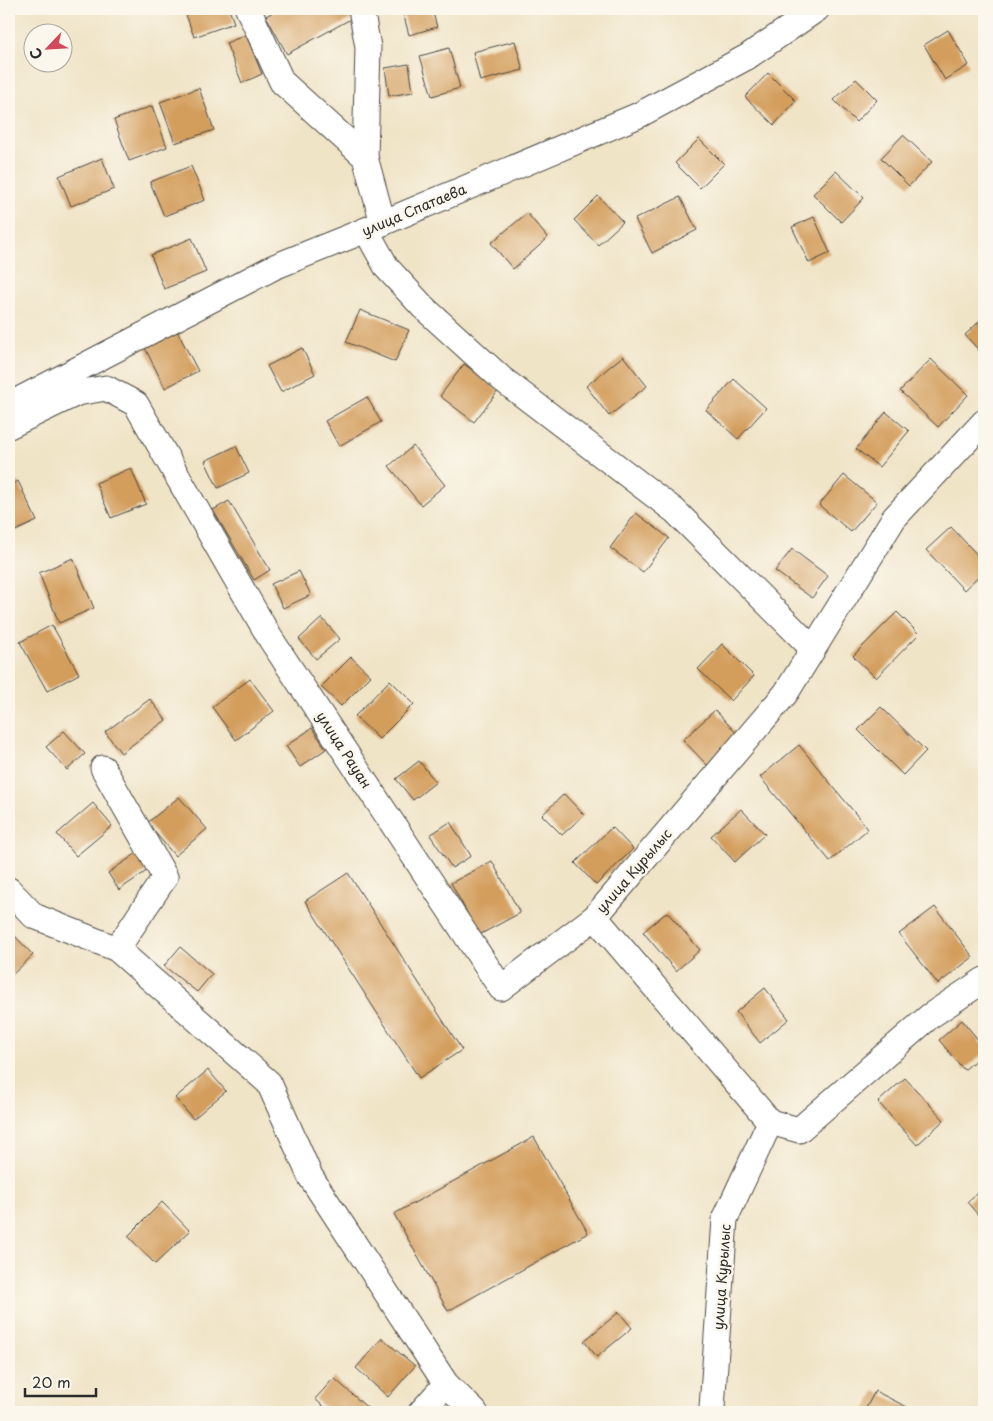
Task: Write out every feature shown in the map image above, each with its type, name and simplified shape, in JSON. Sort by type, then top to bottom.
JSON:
[{"type":"street","points":[[248,9],[282,82],[365,157]]},
{"type":"street","points":[[361,9],[368,47],[365,157],[374,227],[387,268],[423,307],[502,379],[675,511],[813,649]]},
{"type":"street","name":"улица Спатаева","points":[[9,405],[274,267],[374,227],[639,115],[747,57],[816,9]]},
{"type":"street","name":"улица Рауан","points":[[9,426],[77,392],[106,388],[136,404],[270,638],[501,988],[595,917]]},
{"type":"street","name":"улица Курылыс","points":[[717,1411],[725,1219],[770,1122],[595,917],[786,693],[894,518],[984,422]]},
{"type":"street","points":[[102,768],[165,877],[117,948]]},
{"type":"street","points":[[9,890],[34,916],[117,948],[269,1083],[310,1176],[446,1384],[475,1412]]},
{"type":"street","points":[[770,1122],[798,1130],[930,1016],[984,980]]},
{"type":"street","points":[[421,1412],[446,1384]]},
{"type":"building","points":[[184,9],[229,9],[234,23],[194,37]]},
{"type":"building","points":[[279,9],[355,9],[358,15],[287,54],[266,16]]},
{"type":"building","points":[[402,9],[432,9],[437,27],[409,35]]},
{"type":"building","points":[[948,30],[969,65],[945,80],[924,45]]},
{"type":"building","points":[[246,35],[262,74],[242,83],[226,43]]},
{"type":"building","points":[[515,41],[523,70],[480,81],[473,52]]},
{"type":"building","points":[[449,48],[460,88],[432,96],[420,56]]},
{"type":"building","points":[[409,64],[413,92],[389,96],[385,68]]},
{"type":"building","points":[[768,73],[796,101],[774,125],[745,97]]},
{"type":"building","points":[[856,79],[877,100],[856,122],[834,100]]},
{"type":"building","points":[[199,88],[214,130],[175,143],[160,102]]},
{"type":"building","points":[[152,106],[167,147],[129,161],[114,120]]},
{"type":"building","points":[[903,135],[932,162],[909,186],[881,158]]},
{"type":"building","points":[[699,139],[724,164],[700,188],[675,163]]},
{"type":"building","points":[[102,158],[114,189],[71,206],[59,176]]},
{"type":"building","points":[[191,166],[205,200],[164,216],[150,182]]},
{"type":"building","points":[[836,171],[864,198],[841,222],[813,194]]},
{"type":"building","points":[[598,196],[623,222],[598,245],[574,220]]},
{"type":"building","points":[[680,197],[697,230],[652,253],[635,219]]},
{"type":"building","points":[[527,213],[548,238],[513,269],[491,243]]},
{"type":"building","points":[[814,217],[830,253],[809,263],[792,227]]},
{"type":"building","points":[[192,238],[206,272],[164,289],[151,255]]},
{"type":"building","points":[[360,310],[409,330],[395,362],[346,342]]},
{"type":"building","points":[[984,317],[984,356],[965,335]]},
{"type":"building","points":[[177,331],[198,371],[165,388],[145,348]]},
{"type":"building","points":[[302,348],[315,374],[281,392],[267,366]]},
{"type":"building","points":[[623,356],[647,386],[609,416],[586,386]]},
{"type":"building","points":[[931,359],[968,395],[938,427],[900,391]]},
{"type":"building","points":[[464,364],[499,390],[474,422],[440,396]]},
{"type":"building","points":[[734,379],[766,408],[738,439],[706,410]]},
{"type":"building","points":[[367,397],[381,422],[339,446],[325,421]]},
{"type":"building","points":[[886,412],[909,431],[879,467],[856,449]]},
{"type":"building","points":[[236,446],[249,473],[218,488],[205,461]]},
{"type":"building","points":[[413,446],[445,485],[421,505],[389,466]]},
{"type":"building","points":[[131,468],[146,504],[111,518],[96,483]]},
{"type":"building","points":[[844,475],[877,502],[851,532],[819,505]]},
{"type":"building","points":[[18,481],[37,521],[9,534],[9,486]]},
{"type":"building","points":[[229,501],[270,570],[254,580],[213,510]]},
{"type":"building","points":[[636,513],[669,538],[643,572],[610,548]]},
{"type":"building","points":[[951,527],[984,562],[984,571],[964,590],[926,550]]},
{"type":"building","points":[[792,549],[828,576],[812,598],[775,571]]},
{"type":"building","points":[[73,558],[94,608],[59,623],[39,573]]},
{"type":"building","points":[[299,571],[311,595],[283,608],[271,584]]},
{"type":"building","points":[[897,612],[919,634],[876,678],[853,656]]},
{"type":"building","points":[[322,618],[340,639],[316,659],[299,639]]},
{"type":"building","points":[[52,625],[79,674],[47,691],[20,642]]},
{"type":"building","points":[[722,644],[754,676],[731,701],[698,669]]},
{"type":"building","points":[[351,657],[371,676],[341,706],[321,687]]},
{"type":"building","points":[[250,679],[274,711],[236,740],[212,707]]},
{"type":"building","points":[[390,680],[414,704],[379,739],[355,716]]},
{"type":"building","points":[[150,699],[166,720],[121,753],[105,732]]},
{"type":"building","points":[[881,707],[926,751],[903,775],[858,730]]},
{"type":"building","points":[[715,710],[739,736],[708,766],[683,740]]},
{"type":"building","points":[[312,728],[326,749],[300,767],[286,746]]},
{"type":"building","points":[[64,731],[85,754],[67,770],[46,747]]},
{"type":"building","points":[[799,745],[868,829],[830,861],[760,777]]},
{"type":"building","points":[[419,761],[436,782],[413,800],[396,779]]},
{"type":"building","points":[[564,794],[584,815],[562,835],[542,815]]},
{"type":"building","points":[[179,797],[207,829],[175,856],[147,823]]},
{"type":"building","points":[[93,803],[112,826],[76,856],[57,834]]},
{"type":"building","points":[[741,809],[765,834],[735,862],[711,836]]},
{"type":"building","points":[[450,822],[471,856],[452,868],[430,835]]},
{"type":"building","points":[[612,827],[633,849],[596,885],[575,863]]},
{"type":"building","points":[[137,853],[148,870],[119,890],[108,873]]},
{"type":"building","points":[[492,861],[520,913],[479,935],[451,883]]},
{"type":"building","points":[[348,873],[462,1050],[419,1078],[305,901]]},
{"type":"building","points":[[935,907],[973,957],[938,984],[899,934]]},
{"type":"building","points":[[667,912],[700,950],[676,971],[643,932]]},
{"type":"building","points":[[9,930],[33,955],[9,978]]},
{"type":"building","points":[[180,947],[212,974],[197,992],[164,966]]},
{"type":"building","points":[[765,988],[789,1019],[760,1043],[736,1012]]},
{"type":"building","points":[[962,1020],[984,1047],[984,1053],[964,1070],[939,1040]]},
{"type":"building","points":[[208,1070],[226,1091],[193,1119],[175,1098]]},
{"type":"building","points":[[905,1078],[944,1120],[917,1145],[878,1102]]},
{"type":"building","points":[[534,1137],[588,1233],[448,1311],[394,1214]]},
{"type":"building","points":[[984,1187],[984,1222],[967,1202]]},
{"type":"building","points":[[162,1202],[190,1231],[155,1264],[128,1236]]},
{"type":"building","points":[[619,1312],[632,1328],[597,1357],[584,1341]]},
{"type":"building","points":[[382,1338],[415,1366],[388,1397],[356,1368]]},
{"type":"building","points":[[334,1378],[372,1412],[330,1412],[315,1399]]},
{"type":"building","points":[[875,1391],[917,1412],[864,1412]]}]
